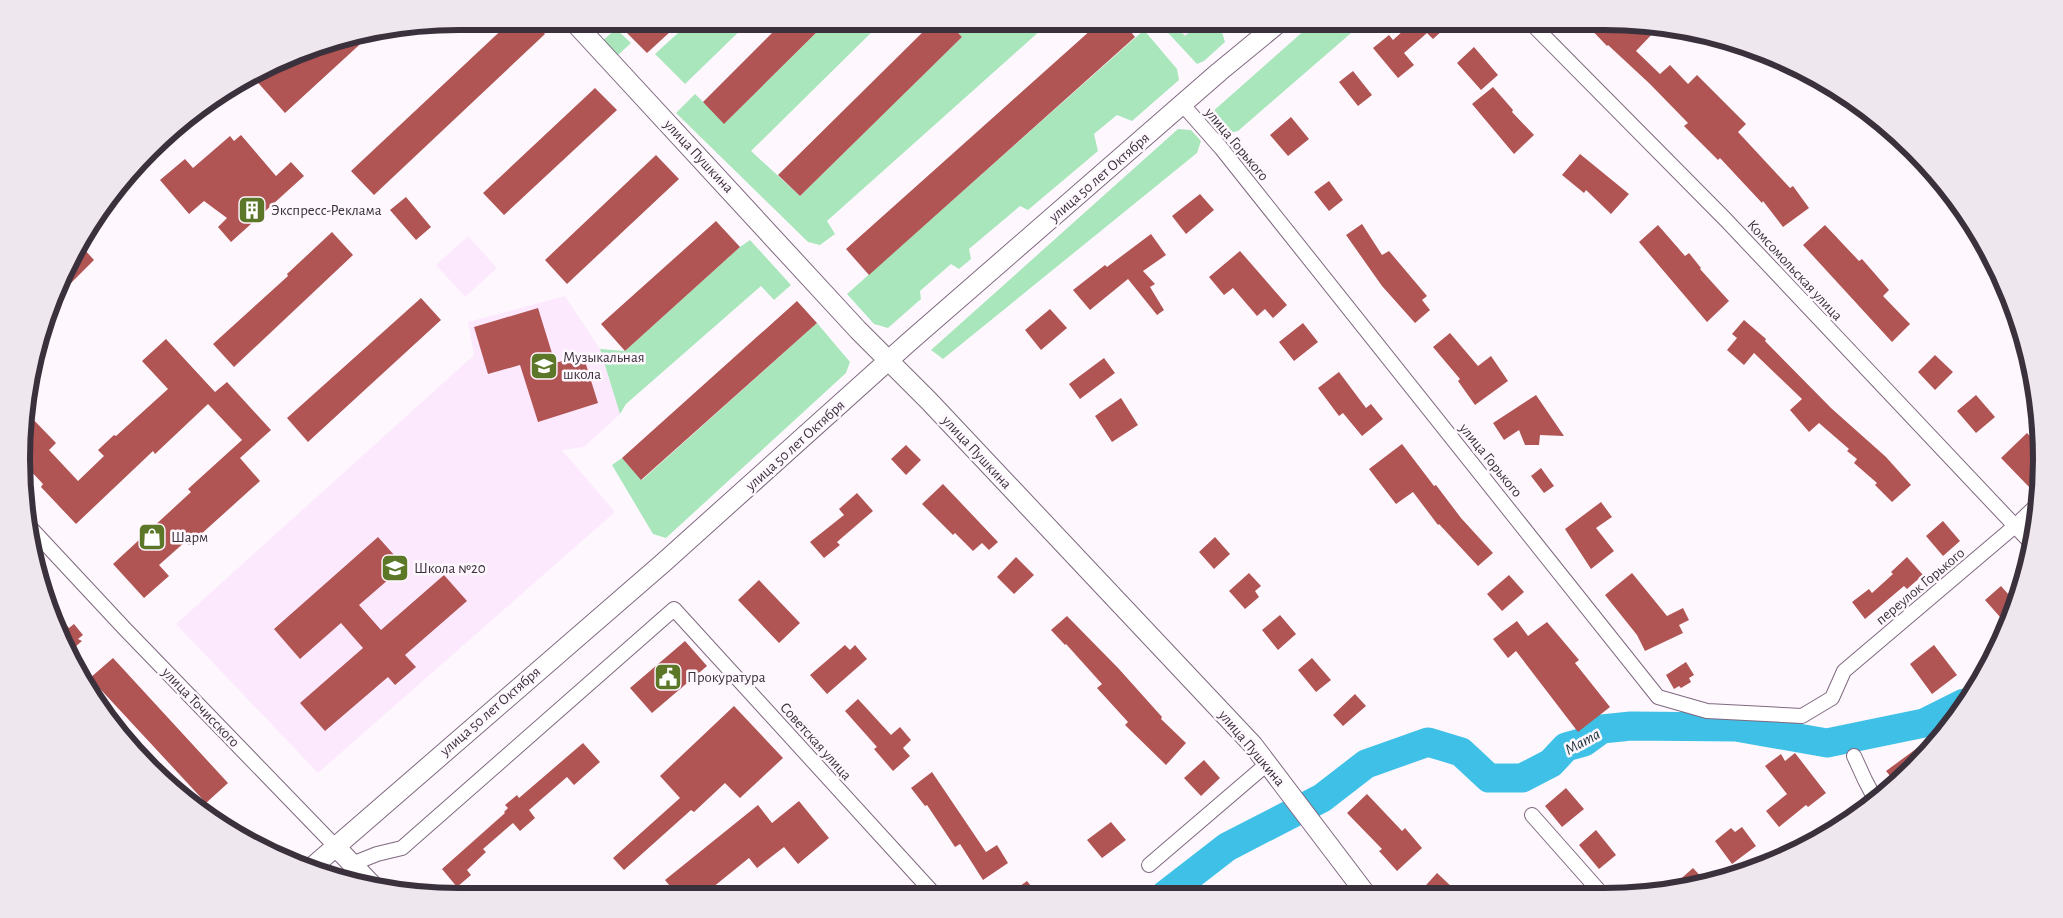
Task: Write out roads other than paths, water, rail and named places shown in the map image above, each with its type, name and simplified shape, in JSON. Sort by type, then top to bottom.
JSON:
[{"type":"main road","name":"улица Пушкина","points":[[581,30],[888,361],[929,401],[1253,745],[1362,888]]},
{"type":"main road","name":"улица 50 лет Октября","points":[[317,863],[663,563],[888,361],[1270,30]]},
{"type":"main road","name":"улица Точисского","points":[[336,847],[365,877]]},
{"type":"street","name":"Комсомольская улица","points":[[1538,30],[1733,227],[2026,537]]},
{"type":"street","name":"улица Горького","points":[[1183,105],[1228,156],[1658,697],[1707,711],[1802,716],[1832,698]]},
{"type":"street","name":"переулок Горького","points":[[1832,698],[1844,671],[2029,512]]},
{"type":"street","name":"улица Точисского","points":[[37,534],[125,629],[336,847]]},
{"type":"street","name":"Советская улица","points":[[352,864],[377,854],[402,848],[674,609],[929,888]]},
{"type":"street","points":[[1854,756],[1872,793]]},
{"type":"street","points":[[1149,865],[1267,764]]},
{"type":"street","points":[[1532,815],[1597,888]]},
{"type":"waterway","name":"Мата","points":[[1174,888],[1227,847],[1322,798],[1366,764],[1428,742],[1461,752],[1489,778],[1522,778],[1551,763],[1566,747],[1584,742],[1602,729],[1631,726],[1736,727],[1827,743],[1924,723],[1952,709]]},
{"type":"place","name":"Экспресс-Реклама","points":[[252,210]]},
{"type":"place","name":"Музыкальная школа","points":[[544,366]]},
{"type":"place","name":"Шарм","points":[[152,537]]},
{"type":"place","name":"Школа №20","points":[[395,568]]},
{"type":"place","name":"Прокуратура","points":[[668,677]]}]
